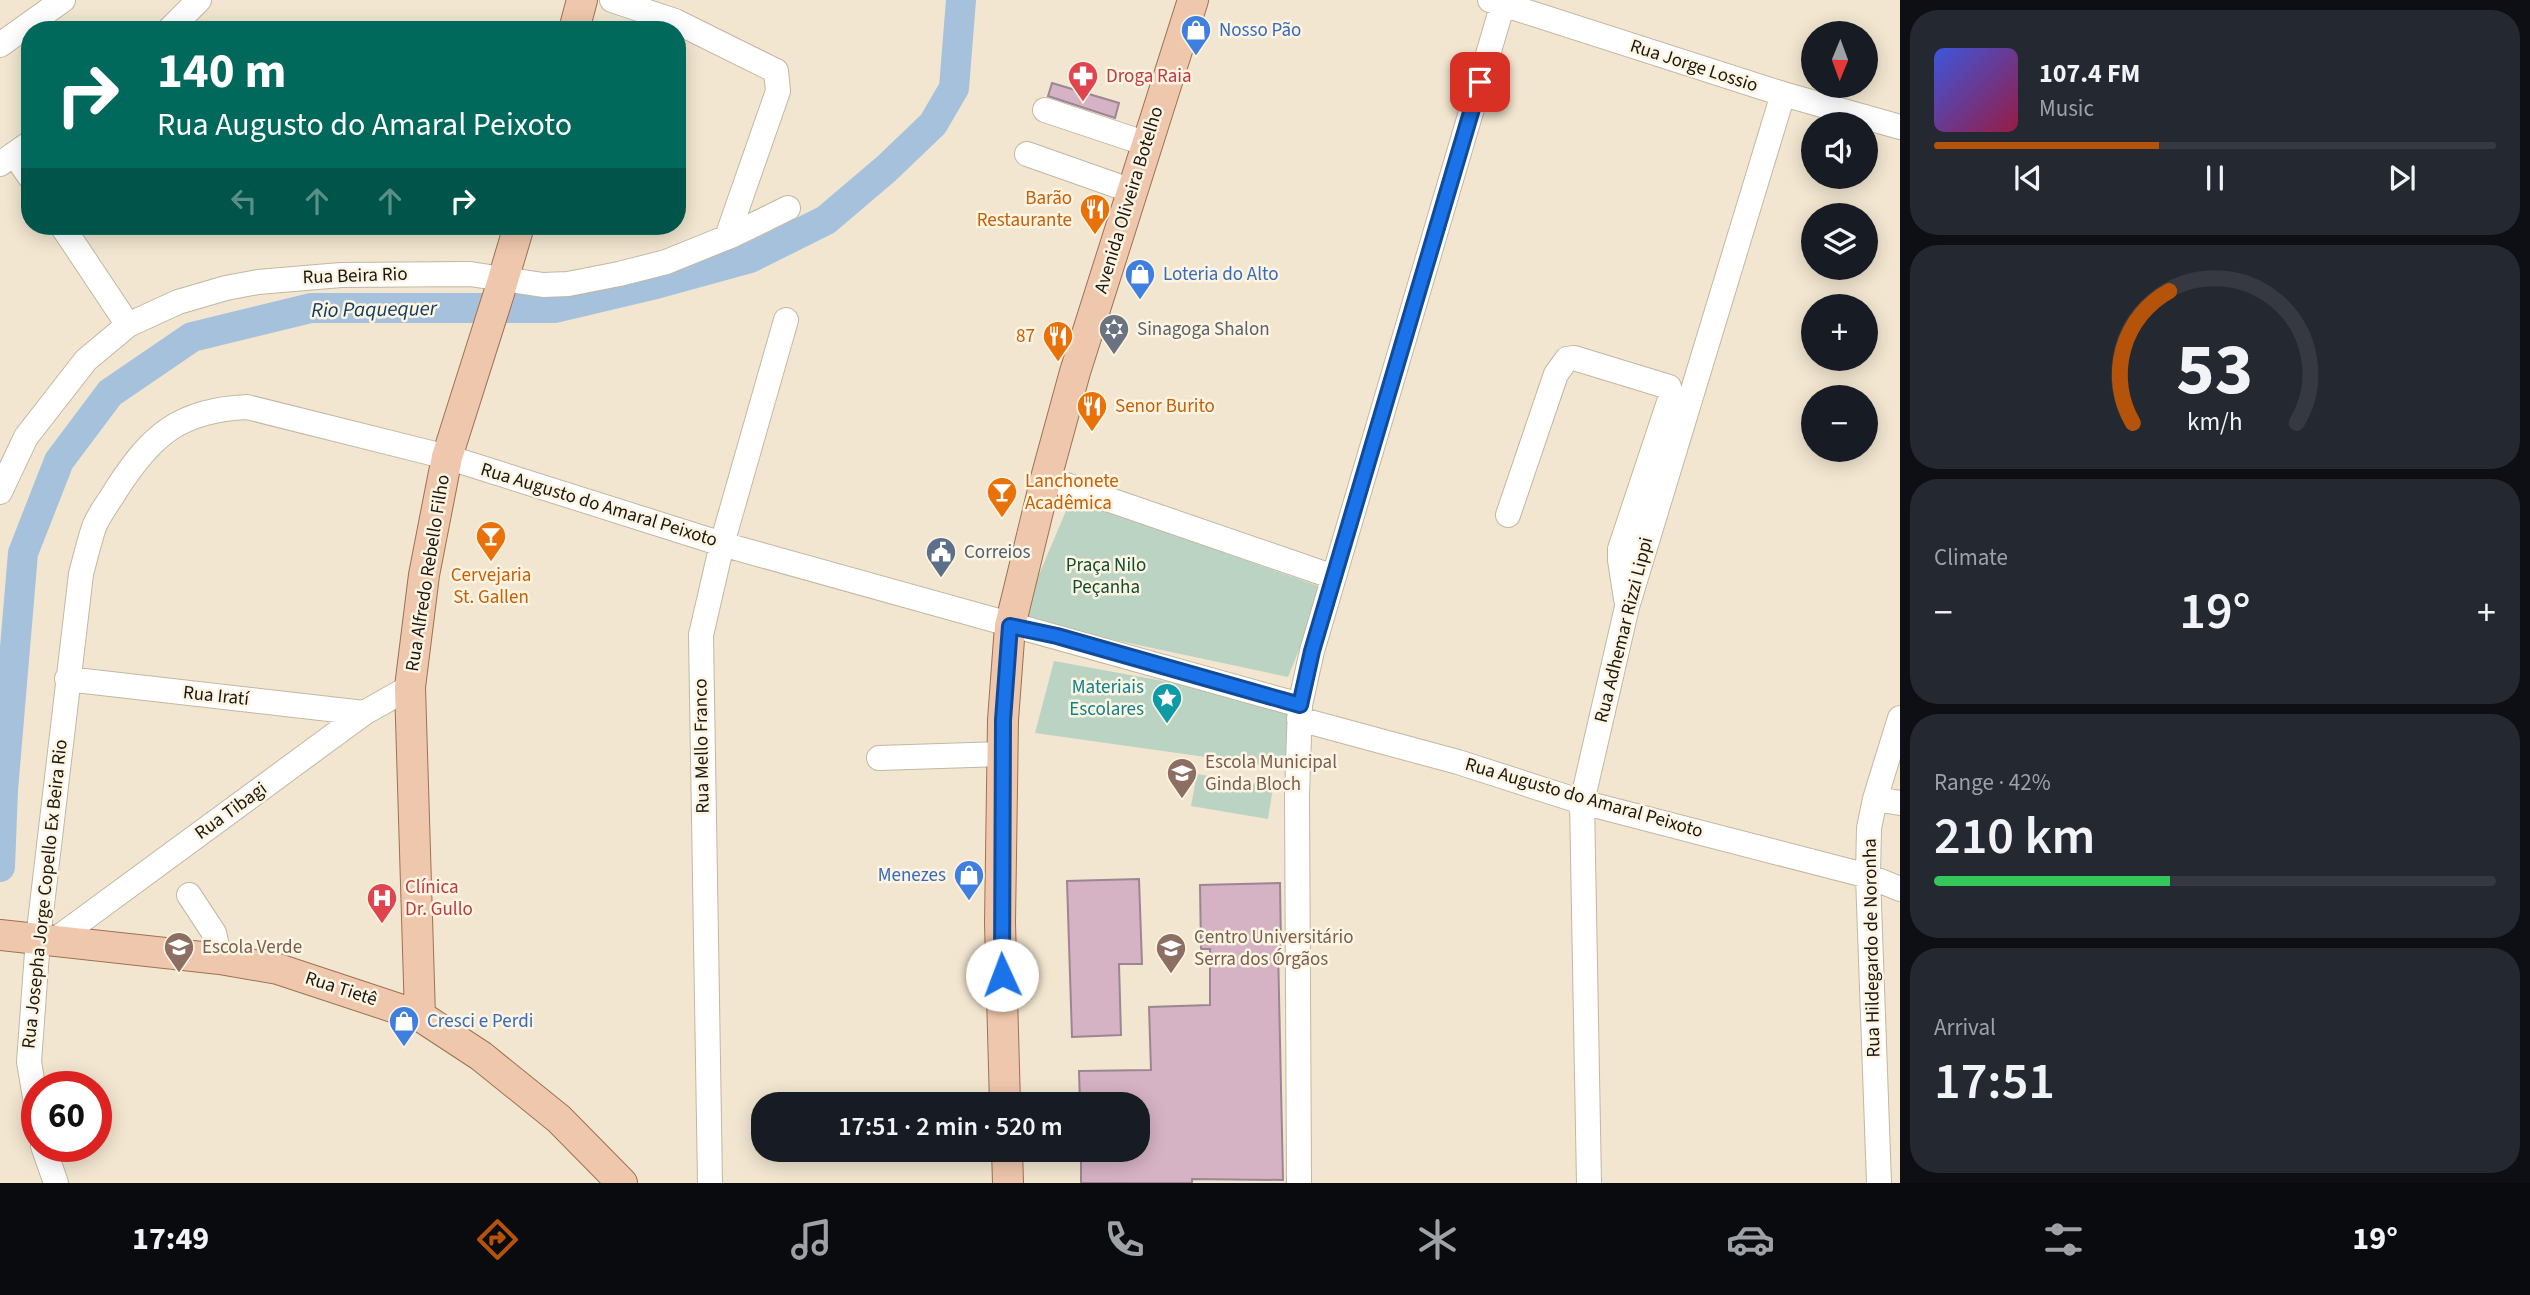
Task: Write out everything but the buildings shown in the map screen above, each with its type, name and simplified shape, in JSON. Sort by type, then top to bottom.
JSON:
[{"type":"main road","points":[[576,21],[582,0]]},
{"type":"main road","name":"Avenida Oliveira Botelho","points":[[1005,1092],[1000,923],[1002,754],[1013,615],[1046,478],[1132,191],[1193,0]]},
{"type":"main road","name":"Rua Alfredo Rebello Filho","points":[[420,1016],[410,687],[424,575],[447,457],[516,235]]},
{"type":"main road","name":"Rua Tietê","points":[[28,937],[278,968],[420,1016],[481,1056],[559,1119],[622,1183]]},
{"type":"main road","points":[[1007,1162],[1008,1183]]},
{"type":"street","points":[[34,21],[63,0]]},
{"type":"street","points":[[178,21],[199,0]]},
{"type":"street","points":[[612,0],[676,21]]},
{"type":"street","points":[[1299,1183],[1299,712],[1312,651],[1499,1]]},
{"type":"street","name":"Rua Jorge Lossio","points":[[1499,1],[1783,94],[1900,127]]},
{"type":"street","points":[[686,26],[776,71],[778,91],[727,237]]},
{"type":"street","points":[[0,45],[21,30]]},
{"type":"street","name":"Rua Adhemar Rizzi Lippi","points":[[1589,1183],[1582,802],[1627,607],[1783,94]]},
{"type":"street","points":[[1045,110],[1147,144]]},
{"type":"street","points":[[1027,154],[1132,191]]},
{"type":"street","name":"Rua Beira Rio","points":[[0,492],[26,437],[86,360],[128,324],[178,302],[257,282],[353,275],[470,274],[502,285],[579,282],[666,262],[788,208]]},
{"type":"street","points":[[68,235],[128,324]]},
{"type":"street","name":"Rua Mello Franco","points":[[710,1183],[701,635],[722,544],[786,320]]},
{"type":"street","points":[[1508,514],[1556,374],[1567,359],[1574,358],[1669,387],[1671,396],[1620,549],[1627,607]]},
{"type":"street","name":"Rua Augusto do Amaral Peixoto","points":[[67,680],[81,574],[95,524],[136,459],[162,433],[194,415],[223,408],[247,407],[447,457],[722,544],[1013,615],[1057,636],[1582,802],[1868,876],[1900,888]]},
{"type":"street","points":[[1046,478],[1334,577]]},
{"type":"street","name":"Rua Iratí","points":[[67,680],[364,713]]},
{"type":"street","name":"Rua Josepha Jorge Copello Ex Beira Rio","points":[[31,1071],[28,937],[67,680]]},
{"type":"street","name":"Rua Tibagi","points":[[28,937],[364,713],[410,687]]},
{"type":"street","name":"Rua Hildegardo de Noronha","points":[[1879,1183],[1868,876],[1869,828],[1900,718]]},
{"type":"street","points":[[879,758],[1002,754]]},
{"type":"street","points":[[1875,799],[1900,803]]},
{"type":"street","points":[[189,895],[214,933],[220,959]]},
{"type":"street","points":[[49,1162],[56,1183]]},
{"type":"green space","name":"Praça Nilo Peçanha","points":[[1071,499],[1324,588],[1288,677],[1049,626],[1022,615]]},
{"type":"green space","points":[[1054,661],[1288,704],[1291,769],[1035,733]]},
{"type":"green space","points":[[1197,774],[1273,787],[1268,819],[1191,806]]},
{"type":"waterway","name":"Rio Paquequer","points":[[0,867],[3,790],[23,553],[59,461],[110,393],[192,337],[311,308],[555,308],[750,258],[826,220],[886,169],[933,124],[954,88],[961,0]]},
{"type":"place","name":"Nosso Pão","points":[[1196,57]]},
{"type":"place","name":"Droga Raia","points":[[1083,103]]},
{"type":"place","name":"Barão Restaurante","points":[[1095,236]]},
{"type":"place","name":"Loteria do Alto","points":[[1140,301]]},
{"type":"place","name":"Sinagoga Shalon","points":[[1114,356]]},
{"type":"place","name":"87","points":[[1058,363]]},
{"type":"place","name":"Senor Burito","points":[[1092,433]]},
{"type":"place","name":"Lanchonete Acadêmica","points":[[1002,519]]},
{"type":"place","name":"Cervejaria St. Gallen","points":[[491,563]]},
{"type":"place","name":"Correios","points":[[941,579]]},
{"type":"place","name":"Materiais Escolares","points":[[1167,725]]},
{"type":"place","name":"Escola Municipal Ginda Bloch","points":[[1182,800]]},
{"type":"place","name":"Menezes","points":[[969,902]]},
{"type":"place","name":"Clínica Dr. Gullo","points":[[382,925]]},
{"type":"place","name":"Escola Verde","points":[[179,974]]},
{"type":"place","name":"Centro Universitário Serra dos Órgãos","points":[[1171,975]]},
{"type":"place","name":"Cresci e Perdi","points":[[404,1048]]},
{"type":"route","points":[[1002,975],[1000,923],[1003,720],[1010,626],[1057,636],[1300,705],[1312,651],[1480,82]]}]
